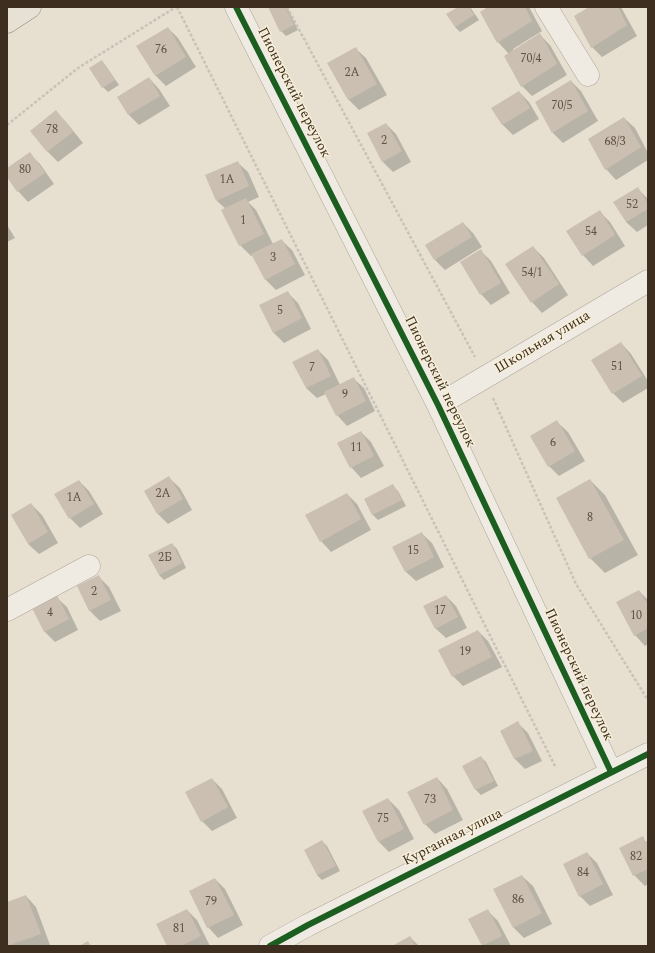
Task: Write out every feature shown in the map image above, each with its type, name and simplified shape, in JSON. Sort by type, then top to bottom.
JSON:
[{"type":"main road","points":[[7,22],[30,7]]},
{"type":"street","name":"Пионерский переулок","points":[[236,7],[438,405],[611,772]]},
{"type":"street","points":[[546,7],[588,75]]},
{"type":"street","name":"Школьная улица","points":[[438,405],[648,281]]},
{"type":"street","points":[[7,610],[89,566]]},
{"type":"street","name":"Курганная улица","points":[[270,946],[315,921],[648,754]]},
{"type":"path","points":[[7,126],[78,68],[176,7],[556,768]]},
{"type":"path","points":[[287,7],[485,377],[492,397],[576,584],[648,698]]},
{"type":"building","points":[[268,7],[285,7],[294,25],[280,32]]},
{"type":"building","points":[[458,7],[469,7],[474,15],[455,27],[446,14]]},
{"type":"building","points":[[488,7],[525,7],[532,21],[497,43],[480,12]]},
{"type":"building","points":[[589,7],[618,7],[627,25],[591,48],[574,16]]},
{"type":"building","points":[[168,27],[186,57],[155,76],[136,46]]},
{"type":"building","points":[[540,33],[557,64],[521,87],[504,56]]},
{"type":"building","points":[[356,47],[377,84],[348,100],[327,63]]},
{"type":"building","points":[[102,60],[115,80],[102,88],[89,68]]},
{"type":"building","points":[[149,77],[160,96],[128,115],[117,97]]},
{"type":"building","points":[[571,80],[588,111],[552,133],[535,102]]},
{"type":"building","points":[[519,91],[530,108],[502,125],[491,108]]},
{"type":"building","points":[[56,110],[73,132],[47,152],[30,131]]},
{"type":"building","points":[[624,117],[641,147],[605,170],[588,139]]},
{"type":"building","points":[[386,123],[402,151],[382,162],[367,133]]},
{"type":"building","points":[[30,152],[45,173],[17,192],[7,177],[7,168]]},
{"type":"building","points":[[238,161],[249,186],[216,201],[205,175]]},
{"type":"building","points":[[638,187],[648,204],[648,209],[626,222],[613,202]]},
{"type":"building","points":[[246,198],[264,234],[239,246],[221,210]]},
{"type":"building","points":[[600,210],[615,235],[582,256],[566,231]]},
{"type":"building","points":[[463,222],[472,237],[434,260],[425,245]]},
{"type":"building","points":[[282,239],[295,264],[265,280],[251,254]]},
{"type":"building","points":[[533,246],[559,284],[531,303],[505,264]]},
{"type":"building","points":[[481,249],[501,283],[480,295],[460,262]]},
{"type":"building","points":[[288,291],[302,318],[273,333],[259,305]]},
{"type":"building","points":[[621,342],[642,376],[612,394],[591,360]]},
{"type":"building","points":[[318,349],[331,376],[306,388],[292,362]]},
{"type":"building","points":[[354,377],[366,401],[336,416],[324,392]]},
{"type":"building","points":[[557,420],[575,451],[548,467],[530,436]]},
{"type":"building","points":[[361,431],[374,456],[350,468],[337,443]]},
{"type":"building","points":[[169,476],[183,499],[157,514],[144,491]]},
{"type":"building","points":[[590,479],[624,540],[589,559],[556,498]]},
{"type":"building","points":[[79,480],[94,504],[69,519],[54,494]]},
{"type":"building","points":[[393,484],[402,500],[372,515],[364,499]]},
{"type":"building","points":[[347,493],[361,519],[320,542],[305,515]]},
{"type":"building","points":[[31,503],[48,532],[28,544],[11,515]]},
{"type":"building","points":[[422,532],[434,557],[405,572],[392,547]]},
{"type":"building","points":[[172,543],[182,563],[159,575],[148,555]]},
{"type":"building","points":[[99,575],[111,600],[89,611],[77,586]]},
{"type":"building","points":[[639,590],[648,605],[648,628],[634,636],[616,602]]},
{"type":"building","points":[[57,595],[69,619],[44,632],[32,608]]},
{"type":"building","points":[[446,595],[458,617],[435,629],[423,606]]},
{"type":"building","points":[[478,630],[492,657],[452,677],[438,650]]},
{"type":"building","points":[[518,721],[533,751],[514,759],[500,731]]},
{"type":"building","points":[[481,756],[494,781],[475,790],[462,766]]},
{"type":"building","points":[[437,777],[453,810],[424,825],[407,792]]},
{"type":"building","points":[[212,778],[228,807],[201,822],[185,792]]},
{"type":"building","points":[[388,798],[404,829],[378,842],[362,811]]},
{"type":"building","points":[[643,836],[648,847],[648,869],[633,876],[619,848]]},
{"type":"building","points":[[322,840],[336,866],[317,875],[304,850]]},
{"type":"building","points":[[587,852],[603,884],[579,897],[563,864]]},
{"type":"building","points":[[522,875],[542,913],[513,928],[493,889]]},
{"type":"building","points":[[215,878],[234,915],[207,928],[189,891]]},
{"type":"building","points":[[26,895],[41,934],[7,946],[7,902]]},
{"type":"building","points":[[187,909],[201,936],[181,946],[167,946],[156,924]]},
{"type":"building","points":[[488,909],[502,936],[482,946],[468,919]]},
{"type":"building","points":[[410,936],[416,946],[392,946]]},
{"type":"building","points":[[88,941],[91,946],[79,946]]},
{"type":"cycle path","points":[[236,7],[438,405],[611,772]]},
{"type":"cycle path","points":[[270,946],[308,925],[648,754]]}]
